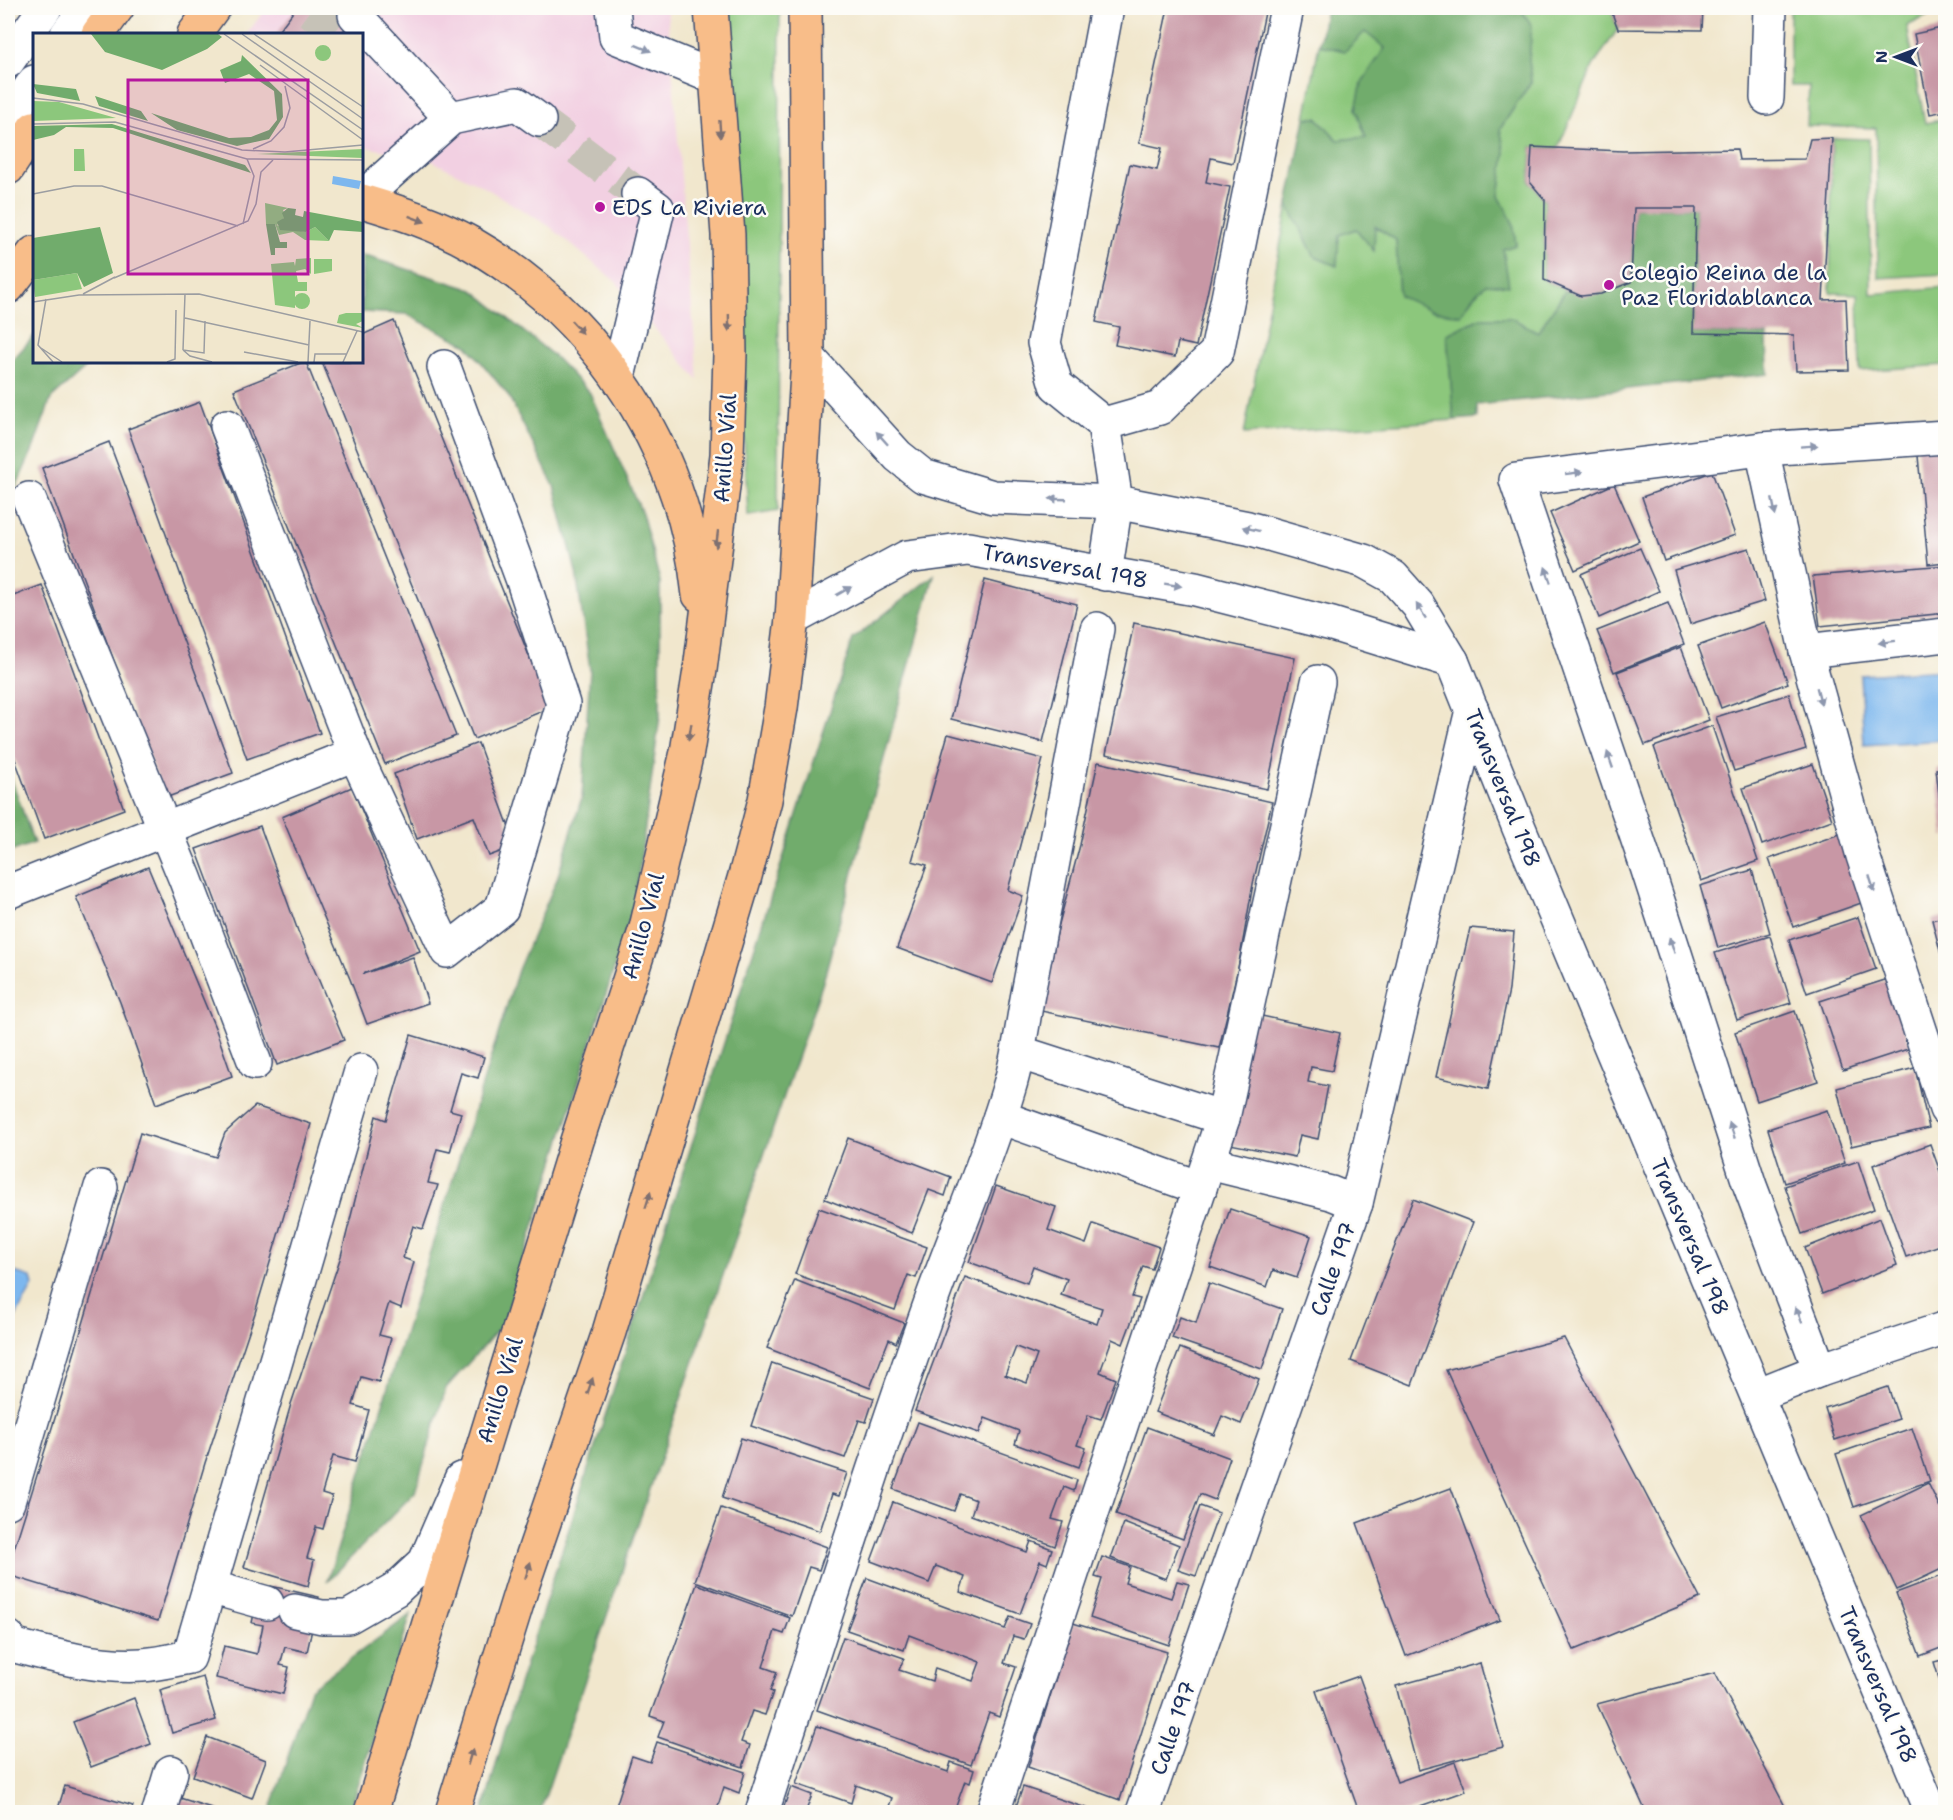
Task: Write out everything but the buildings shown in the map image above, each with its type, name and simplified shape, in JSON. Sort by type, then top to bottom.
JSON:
[{"type":"highway","points":[[99,33],[117,8]]},
{"type":"highway","points":[[195,33],[213,8]]},
{"type":"highway","name":"Anillo Víal","points":[[370,1812],[498,1395],[646,928],[687,752],[728,455],[730,354],[728,235],[711,8]]},
{"type":"highway","points":[[452,1812],[527,1573],[609,1332],[745,876],[765,800],[781,708],[792,620],[808,357],[805,8]]},
{"type":"highway","points":[[8,168],[33,130]]},
{"type":"highway","points":[[363,199],[435,226],[471,243],[505,265],[567,316],[618,377],[646,421],[668,468],[685,516],[696,567],[701,619],[700,670]]},
{"type":"highway","points":[[8,287],[33,254]]},
{"type":"street","points":[[8,61],[45,8]]},
{"type":"street","points":[[68,33],[86,8]]},
{"type":"street","points":[[613,8],[615,37],[716,78]]},
{"type":"street","points":[[1105,574],[1116,502],[1104,424],[1056,385],[1044,343],[1107,8]]},
{"type":"street","points":[[1104,424],[1160,408],[1217,352],[1287,8]]},
{"type":"street","points":[[1767,98],[1770,8]]},
{"type":"street","points":[[356,15],[450,118]]},
{"type":"street","points":[[8,120],[33,83]]},
{"type":"street","points":[[363,198],[450,118],[517,104],[539,120]]},
{"type":"street","points":[[618,377],[657,209],[638,194]]},
{"type":"street","name":"Transversal 198","points":[[808,357],[898,456],[923,476],[993,497],[1116,502],[1248,528],[1364,561],[1393,577],[1418,605],[1452,661],[1519,828],[1931,1812]]},
{"type":"street","points":[[227,426],[356,754],[447,951],[502,908],[563,704],[522,578],[444,367]]},
{"type":"street","points":[[1820,1370],[1750,1186],[1647,867],[1516,480],[1762,449],[1946,437]]},
{"type":"street","points":[[1762,449],[1806,651],[1863,856],[1946,1109]]},
{"type":"street","points":[[29,500],[165,831],[255,1063]]},
{"type":"street","name":"Transversal 198","points":[[792,620],[907,557],[968,549],[1207,591],[1332,624],[1452,661]]},
{"type":"street","points":[[762,1812],[834,1589],[933,1296],[1000,1117],[1018,1052],[1097,629]]},
{"type":"street","points":[[1806,651],[1946,635]]},
{"type":"street","points":[[993,1812],[1223,1118],[1318,682]]},
{"type":"street","name":"Calle 197","points":[[1143,1812],[1356,1203],[1472,710]]},
{"type":"street","points":[[8,892],[356,754]]},
{"type":"street","points":[[1018,1052],[1223,1118]]},
{"type":"street","points":[[9,1648],[98,1663],[142,1665],[189,1657],[361,1071]]},
{"type":"street","points":[[1000,1117],[1204,1176],[1331,1193],[1356,1203]]},
{"type":"street","points":[[8,1502],[101,1187]]},
{"type":"street","points":[[1757,1395],[1820,1370],[1946,1328]]},
{"type":"street","points":[[210,1587],[322,1617],[348,1617],[395,1590],[425,1562],[498,1395]]},
{"type":"street","points":[[159,1812],[171,1772]]},
{"type":"shaded area","name":"EDS La Riviera","points":[[266,8],[667,8],[698,380],[616,282],[549,226],[484,187],[432,161],[363,146],[363,33],[248,33]]},
{"type":"green space","points":[[723,8],[780,8],[778,511],[748,516]]},
{"type":"green space","points":[[1326,8],[1520,8],[1532,26],[1529,59],[1531,82],[1500,129],[1505,153],[1499,196],[1513,223],[1516,245],[1503,249],[1509,286],[1486,284],[1473,297],[1461,315],[1433,311],[1399,296],[1396,240],[1375,226],[1374,251],[1356,229],[1339,235],[1337,266],[1315,257],[1288,205],[1305,118],[1317,118],[1338,140],[1366,137],[1356,109],[1362,82],[1385,48],[1365,32],[1345,51],[1319,45]]},
{"type":"green space","points":[[1520,8],[1610,8],[1618,29],[1593,66],[1558,148],[1532,147],[1530,182],[1545,200],[1544,280],[1566,290],[1538,332],[1511,318],[1481,318],[1447,334],[1454,420],[1244,434],[1288,205],[1315,257],[1336,266],[1339,235],[1356,229],[1374,250],[1374,226],[1396,240],[1399,296],[1461,315],[1473,297],[1486,284],[1502,249],[1516,245],[1513,223],[1499,196],[1505,153],[1500,129],[1531,82],[1529,59],[1532,26]]},
{"type":"green space","points":[[1790,8],[1943,8],[1907,26],[1925,123],[1945,119],[1945,274],[1878,278],[1876,128],[1807,126],[1809,86],[1790,86]]},
{"type":"green space","points":[[1365,31],[1385,48],[1363,82],[1356,109],[1366,137],[1338,140],[1317,118],[1305,118],[1319,45],[1345,51]]},
{"type":"green space","points":[[1832,138],[1869,139],[1871,294],[1945,287],[1945,365],[1860,371],[1858,294],[1830,293]]},
{"type":"green space","points":[[1634,208],[1696,208],[1693,333],[1767,335],[1768,374],[1477,405],[1477,418],[1454,420],[1447,334],[1481,318],[1511,318],[1538,332],[1566,290],[1575,293],[1599,294],[1631,282]]},
{"type":"green space","points":[[363,255],[473,290],[554,356],[590,393],[642,513],[660,581],[660,716],[635,901],[504,1323],[446,1388],[415,1492],[327,1582],[518,970],[557,879],[582,797],[590,670],[576,572],[554,486],[508,395],[467,345],[406,314],[363,312]]},
{"type":"green space","points":[[33,337],[33,363],[91,363],[51,399],[33,449],[8,505],[8,365]]},
{"type":"green space","points":[[934,575],[823,982],[540,1812],[483,1812],[512,1707],[853,639]]},
{"type":"green space","points":[[8,769],[34,843],[8,853]]},
{"type":"green space","points":[[411,1614],[350,1812],[270,1812],[310,1689]]},
{"type":"water","points":[[1945,670],[1945,740],[1864,745],[1860,675]]},
{"type":"water","points":[[14,1272],[31,1277],[33,1286],[8,1330],[8,1281]]},
{"type":"tunnel","points":[[314,33],[332,8]]},
{"type":"tunnel","points":[[539,120],[638,194]]},
{"type":"place","name":"EDS La Riviera","points":[[600,207]]},
{"type":"place","name":"Colegio Reina de la Paz Floridablanca","points":[[1609,285]]}]
